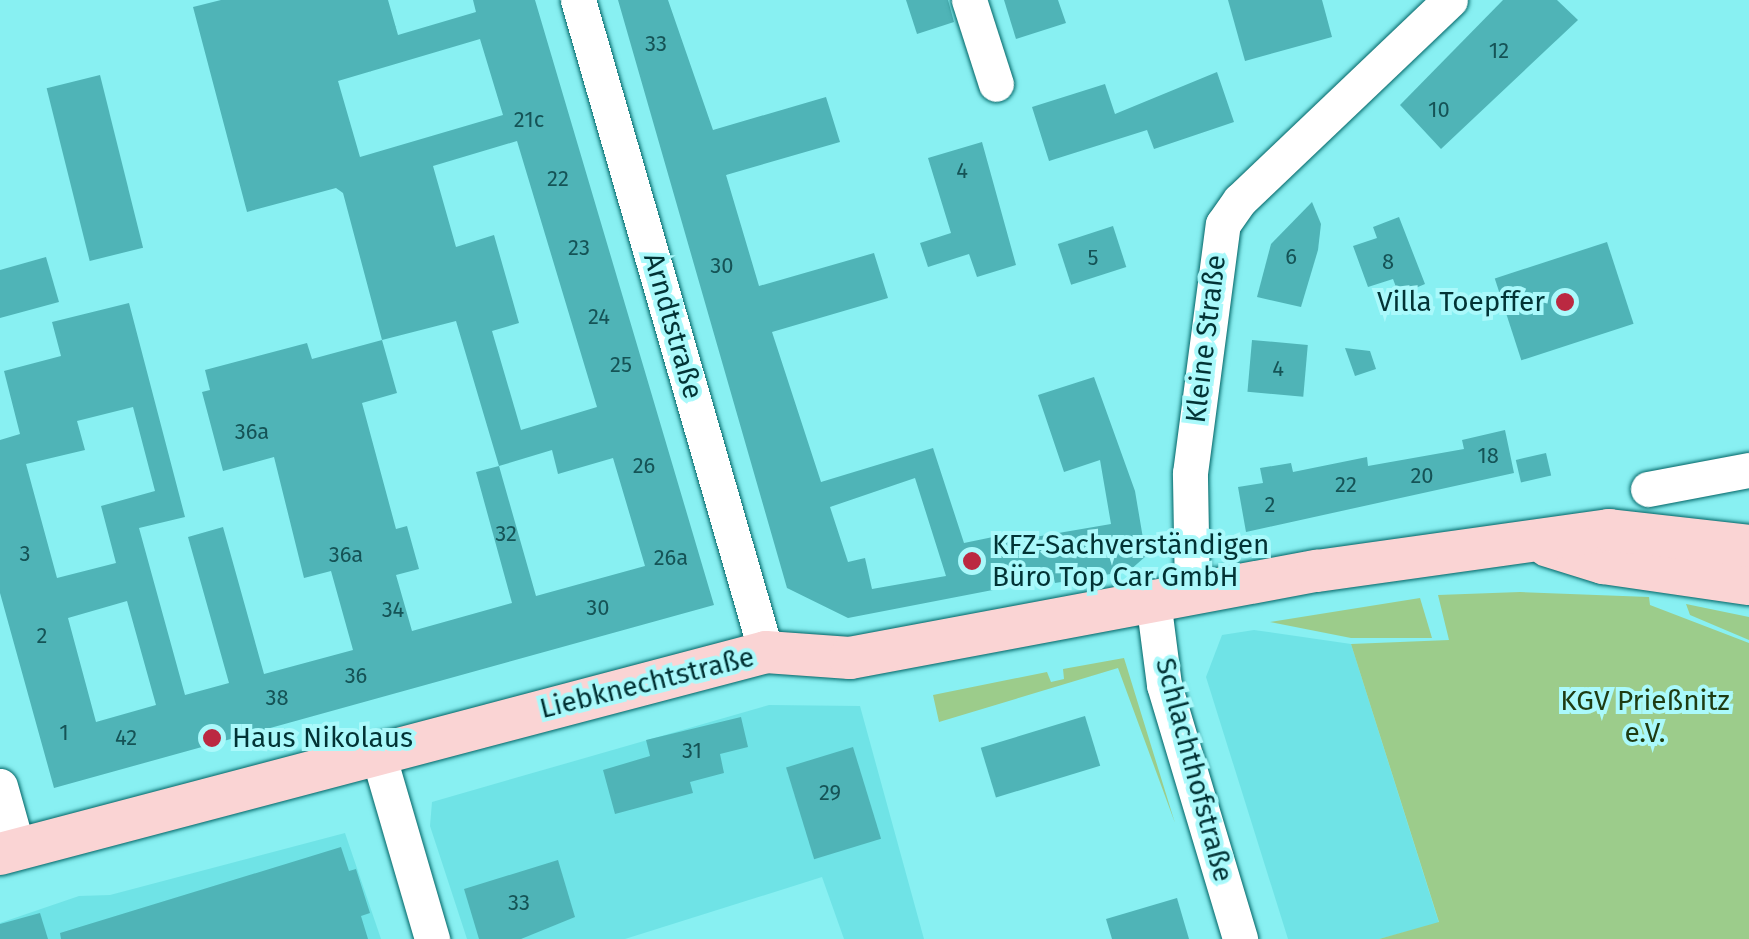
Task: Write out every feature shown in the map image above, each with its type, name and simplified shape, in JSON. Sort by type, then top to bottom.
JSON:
[{"type":"main road","name":"Liebknechtstraße","points":[[9,852],[766,652],[850,658],[1173,597],[1458,550],[1542,544],[1609,530],[1749,546]]},
{"type":"main road","name":"Liebknechtstraße","points":[[1542,544],[1603,563],[1749,584]]},
{"type":"street","name":"Arndtstraße","points":[[578,0],[766,652]]},
{"type":"street","points":[[969,0],[996,84]]},
{"type":"street","name":"Kleine Straße","points":[[1173,597],[1215,255],[1226,218],[1450,0]]},
{"type":"street","points":[[1648,489],[1749,470]]},
{"type":"street","name":"Schlachthofstraße","points":[[1173,597],[1164,684],[1240,939]]},
{"type":"street","points":[[378,754],[432,939]]},
{"type":"street","points":[[0,786],[9,852]]},
{"type":"shaded area","points":[[1254,630],[1351,644],[1439,923],[1379,939],[1288,939],[1206,677],[1222,635]]},
{"type":"shaded area","points":[[769,705],[860,706],[924,939],[844,939],[822,877],[625,939],[467,939],[430,826],[432,802]]},
{"type":"shaded area","points":[[345,833],[381,939],[0,939],[0,923],[79,896],[110,895]]},
{"type":"green space","name":"KGV Prießnitz e.V.","points":[[1520,592],[1649,597],[1650,605],[1749,643],[1749,939],[1379,939],[1439,922],[1351,644],[1449,640],[1438,595]]},
{"type":"green space","points":[[1420,598],[1432,638],[1351,638],[1270,622]]},
{"type":"green space","points":[[1686,604],[1749,617],[1749,640],[1690,615]]},
{"type":"green space","points":[[1124,658],[1175,823],[1118,668],[939,722],[933,695],[1047,672],[1051,682],[1064,679],[1063,669]]},
{"type":"building","points":[[221,0],[388,0],[398,35],[476,12],[473,0],[535,0],[714,605],[54,788],[0,593],[0,440],[20,434],[4,371],[61,356],[52,322],[129,303],[185,517],[139,528],[185,695],[229,683],[188,537],[223,527],[264,674],[353,650],[331,571],[304,578],[274,457],[223,471],[202,392],[210,390],[205,370],[307,343],[312,359],[382,340],[343,193],[336,188],[247,212],[193,7]],"holes":[[[480,39],[503,115],[360,157],[338,81]],[[517,141],[597,407],[521,430],[492,331],[519,323],[494,235],[456,247],[433,166]],[[456,321],[499,466],[476,472],[512,603],[412,631],[396,575],[419,569],[407,526],[396,529],[362,403],[397,393],[382,340]],[[133,407],[155,491],[101,506],[116,563],[57,578],[26,464],[85,450],[77,421]],[[552,450],[558,474],[613,458],[645,566],[536,596],[499,466]],[[127,601],[156,705],[96,722],[68,618]]]},
{"type":"building","points":[[618,0],[668,0],[713,130],[826,97],[840,142],[726,175],[759,286],[874,253],[888,298],[772,332],[821,482],[933,448],[964,543],[993,537],[994,544],[1111,524],[1100,460],[1064,472],[1038,395],[1094,377],[1135,491],[1146,556],[1129,571],[1055,583],[1052,570],[1001,579],[1003,588],[848,618],[787,588]],"holes":[[[915,478],[946,576],[872,589],[865,558],[848,562],[830,507]]]},
{"type":"building","points":[[906,0],[948,0],[954,22],[917,34]]},
{"type":"building","points":[[1004,0],[1058,0],[1066,23],[1016,39]]},
{"type":"building","points":[[1228,0],[1322,0],[1332,37],[1245,61]]},
{"type":"building","points":[[1503,0],[1557,0],[1578,20],[1441,149],[1400,105]]},
{"type":"building","points":[[1217,72],[1234,122],[1154,149],[1147,130],[1049,161],[1032,107],[1105,84],[1115,114]]},
{"type":"building","points":[[100,75],[143,248],[90,261],[47,88]]},
{"type":"building","points":[[982,142],[1016,265],[977,277],[969,254],[928,267],[920,243],[951,233],[928,158]]},
{"type":"building","points":[[1312,202],[1321,224],[1318,250],[1301,307],[1257,297],[1271,244]]},
{"type":"building","points":[[1399,217],[1425,284],[1399,295],[1393,279],[1368,287],[1353,246],[1377,238],[1373,227]]},
{"type":"building","points":[[1113,226],[1126,267],[1071,285],[1058,244]]},
{"type":"building","name":"Villa Toepffer","points":[[1607,242],[1634,324],[1521,360],[1495,278]]},
{"type":"building","points":[[46,257],[59,302],[0,318],[0,270]]},
{"type":"building","points":[[1252,340],[1308,345],[1303,397],[1247,392]]},
{"type":"building","points":[[1345,348],[1370,351],[1376,369],[1355,376]]},
{"type":"building","points":[[1505,430],[1514,473],[1246,532],[1238,487],[1263,483],[1260,468],[1291,463],[1293,472],[1367,457],[1368,466],[1464,449],[1462,440]]},
{"type":"building","points":[[1546,453],[1551,475],[1521,482],[1516,460]]},
{"type":"building","points":[[1085,716],[1100,766],[996,798],[981,748]]},
{"type":"building","points":[[741,717],[748,747],[720,754],[724,773],[690,782],[693,793],[615,814],[603,770],[650,756],[646,740]]},
{"type":"building","points":[[853,747],[881,839],[814,859],[786,767]]},
{"type":"building","points":[[341,847],[349,871],[356,869],[370,913],[361,916],[368,939],[61,939],[60,933]]},
{"type":"building","points":[[558,860],[575,917],[521,939],[479,939],[464,889]]},
{"type":"building","points":[[1177,898],[1189,939],[1112,939],[1106,919]]},
{"type":"building","points":[[40,913],[48,939],[0,939],[0,924]]},
{"type":"place","name":"Villa Toepffer","points":[[1565,302]]},
{"type":"place","name":"KFZ-Sachverständigen Büro Top Car GmbH","points":[[972,561]]},
{"type":"place","name":"Haus Nikolaus","points":[[212,738]]}]
